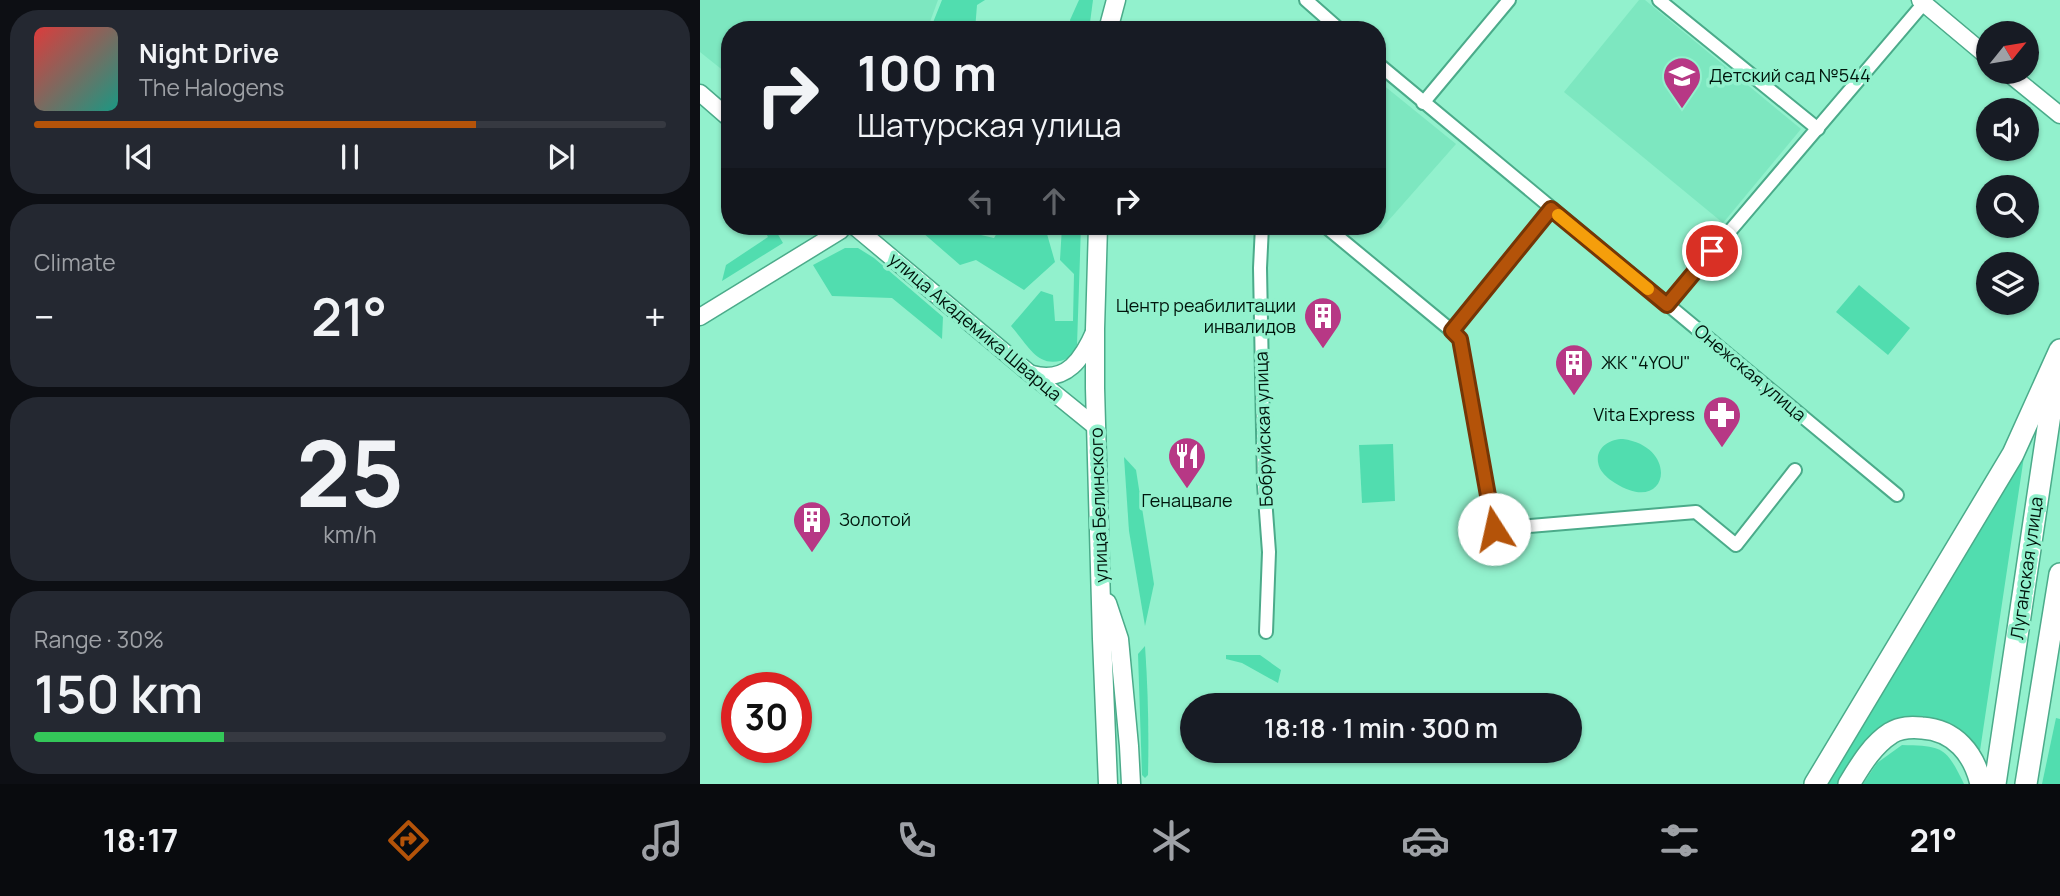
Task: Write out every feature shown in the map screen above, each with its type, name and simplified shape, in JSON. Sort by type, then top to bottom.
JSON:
[{"type":"main road","points":[[1110,21],[1116,0]]},
{"type":"main road","name":"улица Белинского","points":[[1098,235],[1096,427],[1108,784]]},
{"type":"main road","points":[[1815,784],[2012,454],[2060,351]]},
{"type":"main road","name":"Луганская улица","points":[[1995,784],[2060,351]]},
{"type":"main road","name":"Луганская улица","points":[[2026,784],[2060,574]]},
{"type":"main road","points":[[1102,589],[1119,639],[1131,784]]},
{"type":"main road","points":[[1849,784],[1860,766],[1884,738],[1897,730],[1912,727],[1943,732],[1954,738],[1973,760],[1981,784]]},
{"type":"street","points":[[1306,0],[1330,21]]},
{"type":"street","points":[[1423,103],[1509,0]]},
{"type":"street","points":[[1658,0],[1818,129]]},
{"type":"street","points":[[1667,305],[1818,129],[1922,2],[1976,47]]},
{"type":"street","name":"Онежская улица","points":[[1386,71],[1897,495]]},
{"type":"street","points":[[2022,84],[2060,115]]},
{"type":"street","points":[[700,93],[721,111]]},
{"type":"street","points":[[1452,331],[1551,209]]},
{"type":"street","points":[[700,317],[833,235]]},
{"type":"street","name":"улица Академика Шварца","points":[[865,235],[1096,427]]},
{"type":"street","name":"Бобруйская улица","points":[[1262,235],[1264,485],[1269,552],[1266,632]]},
{"type":"street","points":[[1336,235],[1460,339],[1494,529],[1696,512],[1736,545],[1795,470]]},
{"type":"street","points":[[1027,371],[1035,375],[1052,376],[1071,367],[1086,351],[1095,330]]},
{"type":"shaded area","points":[[700,0],[938,0],[930,21],[721,21],[721,69],[700,52]]},
{"type":"shaded area","points":[[942,0],[985,0],[977,5],[976,21],[934,21]]},
{"type":"shaded area","points":[[1079,0],[1093,0],[1090,21],[1070,20]]},
{"type":"shaded area","name":"Детский сад №544","points":[[1639,0],[1645,0],[1801,129],[1723,223],[1564,92]]},
{"type":"shaded area","points":[[1386,87],[1456,144],[1386,223]]},
{"type":"shaded area","points":[[767,235],[778,235],[783,243],[722,281],[726,265],[768,237]]},
{"type":"shaded area","points":[[925,235],[981,235],[994,238],[996,235],[1047,235],[1055,262],[1024,290],[976,260],[960,265]]},
{"type":"shaded area","points":[[1061,235],[1081,235],[1077,345],[1071,357],[1051,362],[1036,356],[1011,326],[1041,291],[1053,295],[1055,321],[1073,321],[1074,274],[1060,260]]},
{"type":"shaded area","points":[[845,248],[858,248],[874,258],[943,317],[942,339],[892,298],[832,296],[813,265]]},
{"type":"shaded area","points":[[1859,285],[1910,328],[1888,355],[1836,312]]},
{"type":"shaded area","points":[[1623,439],[1641,445],[1654,454],[1660,465],[1661,477],[1656,486],[1647,492],[1633,491],[1615,483],[1606,477],[1600,468],[1598,457],[1602,448],[1613,440]]},
{"type":"shaded area","points":[[2026,443],[1978,764],[1919,723],[1840,784],[1826,784]]},
{"type":"shaded area","points":[[1393,444],[1395,501],[1362,503],[1359,445]]},
{"type":"shaded area","points":[[1124,457],[1136,470],[1154,584],[1145,626],[1129,531]]},
{"type":"shaded area","points":[[1145,646],[1148,775],[1145,778],[1142,775],[1138,654]]},
{"type":"shaded area","points":[[1226,655],[1260,655],[1281,670],[1278,683],[1242,663],[1226,659]]},
{"type":"shaded area","points":[[2056,718],[2060,719],[2060,784],[2042,784]]},
{"type":"shaded area","points":[[1902,745],[1926,746],[1942,751],[1952,762],[1964,784],[1863,784],[1877,763]]},
{"type":"slow traffic","points":[[1558,215],[1648,289]]},
{"type":"place","name":"Детский сад №544","points":[[1682,110]]},
{"type":"place","name":"Центр реабилитации инвалидов","points":[[1323,350]]},
{"type":"place","name":"ЖК \"4YOU\"","points":[[1574,397]]},
{"type":"place","name":"Vita Express","points":[[1722,449]]},
{"type":"place","name":"Генацвале","points":[[1187,490]]},
{"type":"place","name":"Золотой","points":[[812,554]]},
{"type":"route","points":[[1494,529],[1460,339],[1452,331],[1551,209],[1667,305],[1712,251]]}]
